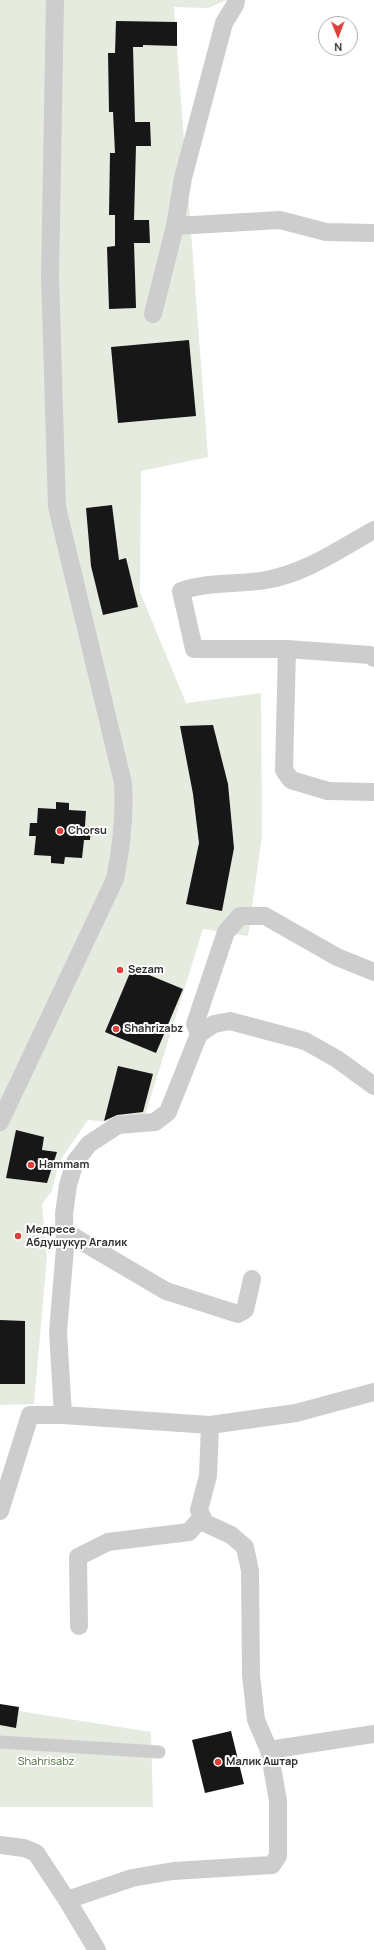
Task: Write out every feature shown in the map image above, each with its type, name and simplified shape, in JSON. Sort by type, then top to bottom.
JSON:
[{"type":"street","points":[[0,1122],[115,879],[122,843],[125,813],[123,783],[57,507],[50,276],[55,0]]},
{"type":"street","points":[[153,314],[175,226],[183,178],[224,23],[235,5],[236,0]]},
{"type":"street","points":[[175,226],[280,220],[326,232],[374,233]]},
{"type":"street","points":[[374,530],[305,569],[266,580],[196,586],[181,591],[194,649],[287,649],[370,655],[374,658]]},
{"type":"street","points":[[287,649],[284,770],[291,780],[328,791],[374,792]]},
{"type":"street","points":[[199,1034],[195,1024],[226,932],[240,916],[265,916],[337,957],[374,972]]},
{"type":"street","points":[[63,1415],[58,1332],[68,1185],[76,1162],[90,1144],[118,1125],[155,1122],[168,1112],[199,1034],[214,1024],[230,1021],[305,1041],[337,1059],[374,1086]]},
{"type":"street","points":[[64,1232],[166,1291],[238,1314],[245,1310],[252,1279]]},
{"type":"street","points":[[0,1511],[30,1415],[63,1415],[210,1425],[296,1413],[374,1392]]},
{"type":"street","points":[[67,1900],[132,1878],[173,1871],[272,1865],[278,1856],[278,1802],[269,1750],[256,1720],[251,1675],[250,1571],[245,1547],[231,1534],[205,1524],[199,1510],[208,1476],[210,1425]]},
{"type":"street","points":[[79,1626],[78,1557],[108,1542],[189,1532],[202,1517]]},
{"type":"street","points":[[269,1750],[374,1734]]},
{"type":"street","points":[[0,1742],[159,1752]]},
{"type":"street","points":[[0,1845],[24,1848],[36,1853],[67,1900],[97,1950]]},
{"type":"green space","points":[[0,0],[227,0],[208,8],[174,7],[208,457],[141,471],[140,592],[186,703],[261,693],[262,836],[248,936],[203,929],[142,1125],[88,1120],[59,1162],[52,1191],[42,1204],[47,1256],[34,1404],[0,1405]]},
{"type":"green space","name":"Shahrisabz","points":[[0,1708],[151,1732],[153,1807],[0,1807]]},
{"type":"building","points":[[116,21],[177,22],[177,46],[143,45],[143,47],[133,47],[135,122],[150,122],[151,146],[136,146],[134,220],[149,220],[150,243],[134,243],[136,308],[109,309],[107,247],[115,246],[115,215],[109,215],[110,153],[115,153],[113,112],[109,112],[108,53],[115,53]]},
{"type":"building","points":[[189,340],[196,416],[118,423],[111,347]]},
{"type":"building","points":[[112,505],[119,560],[126,558],[138,607],[103,615],[91,566],[86,508]]},
{"type":"building","points":[[213,725],[228,784],[234,848],[222,911],[186,904],[199,843],[193,794],[180,726]]},
{"type":"building","name":"Chorsu","points":[[56,802],[69,803],[69,810],[86,811],[85,826],[91,827],[90,840],[84,840],[82,858],[65,857],[64,864],[51,863],[51,856],[34,855],[36,836],[29,836],[30,823],[37,823],[38,808],[56,809]]},
{"type":"building","points":[[132,968],[183,989],[156,1053],[105,1032]]},
{"type":"building","points":[[118,1066],[153,1074],[143,1112],[117,1115],[104,1121]]},
{"type":"building","name":"Hammam","points":[[16,1130],[44,1137],[42,1150],[57,1152],[47,1183],[6,1178]]},
{"type":"building","points":[[0,1320],[25,1321],[25,1384],[0,1384]]},
{"type":"building","points":[[0,1704],[19,1707],[16,1728],[0,1725]]},
{"type":"building","name":"Малик Аштар","points":[[231,1731],[244,1784],[205,1793],[192,1740]]},
{"type":"place","name":"Chorsu","points":[[60,831]]},
{"type":"place","name":"Sezam","points":[[120,970]]},
{"type":"place","name":"Shahrizabz","points":[[116,1029]]},
{"type":"place","name":"Hammam","points":[[31,1165]]},
{"type":"place","name":"Медресе Абдушукур Агалик","points":[[18,1236]]},
{"type":"place","name":"Малик Аштар","points":[[218,1762]]}]
